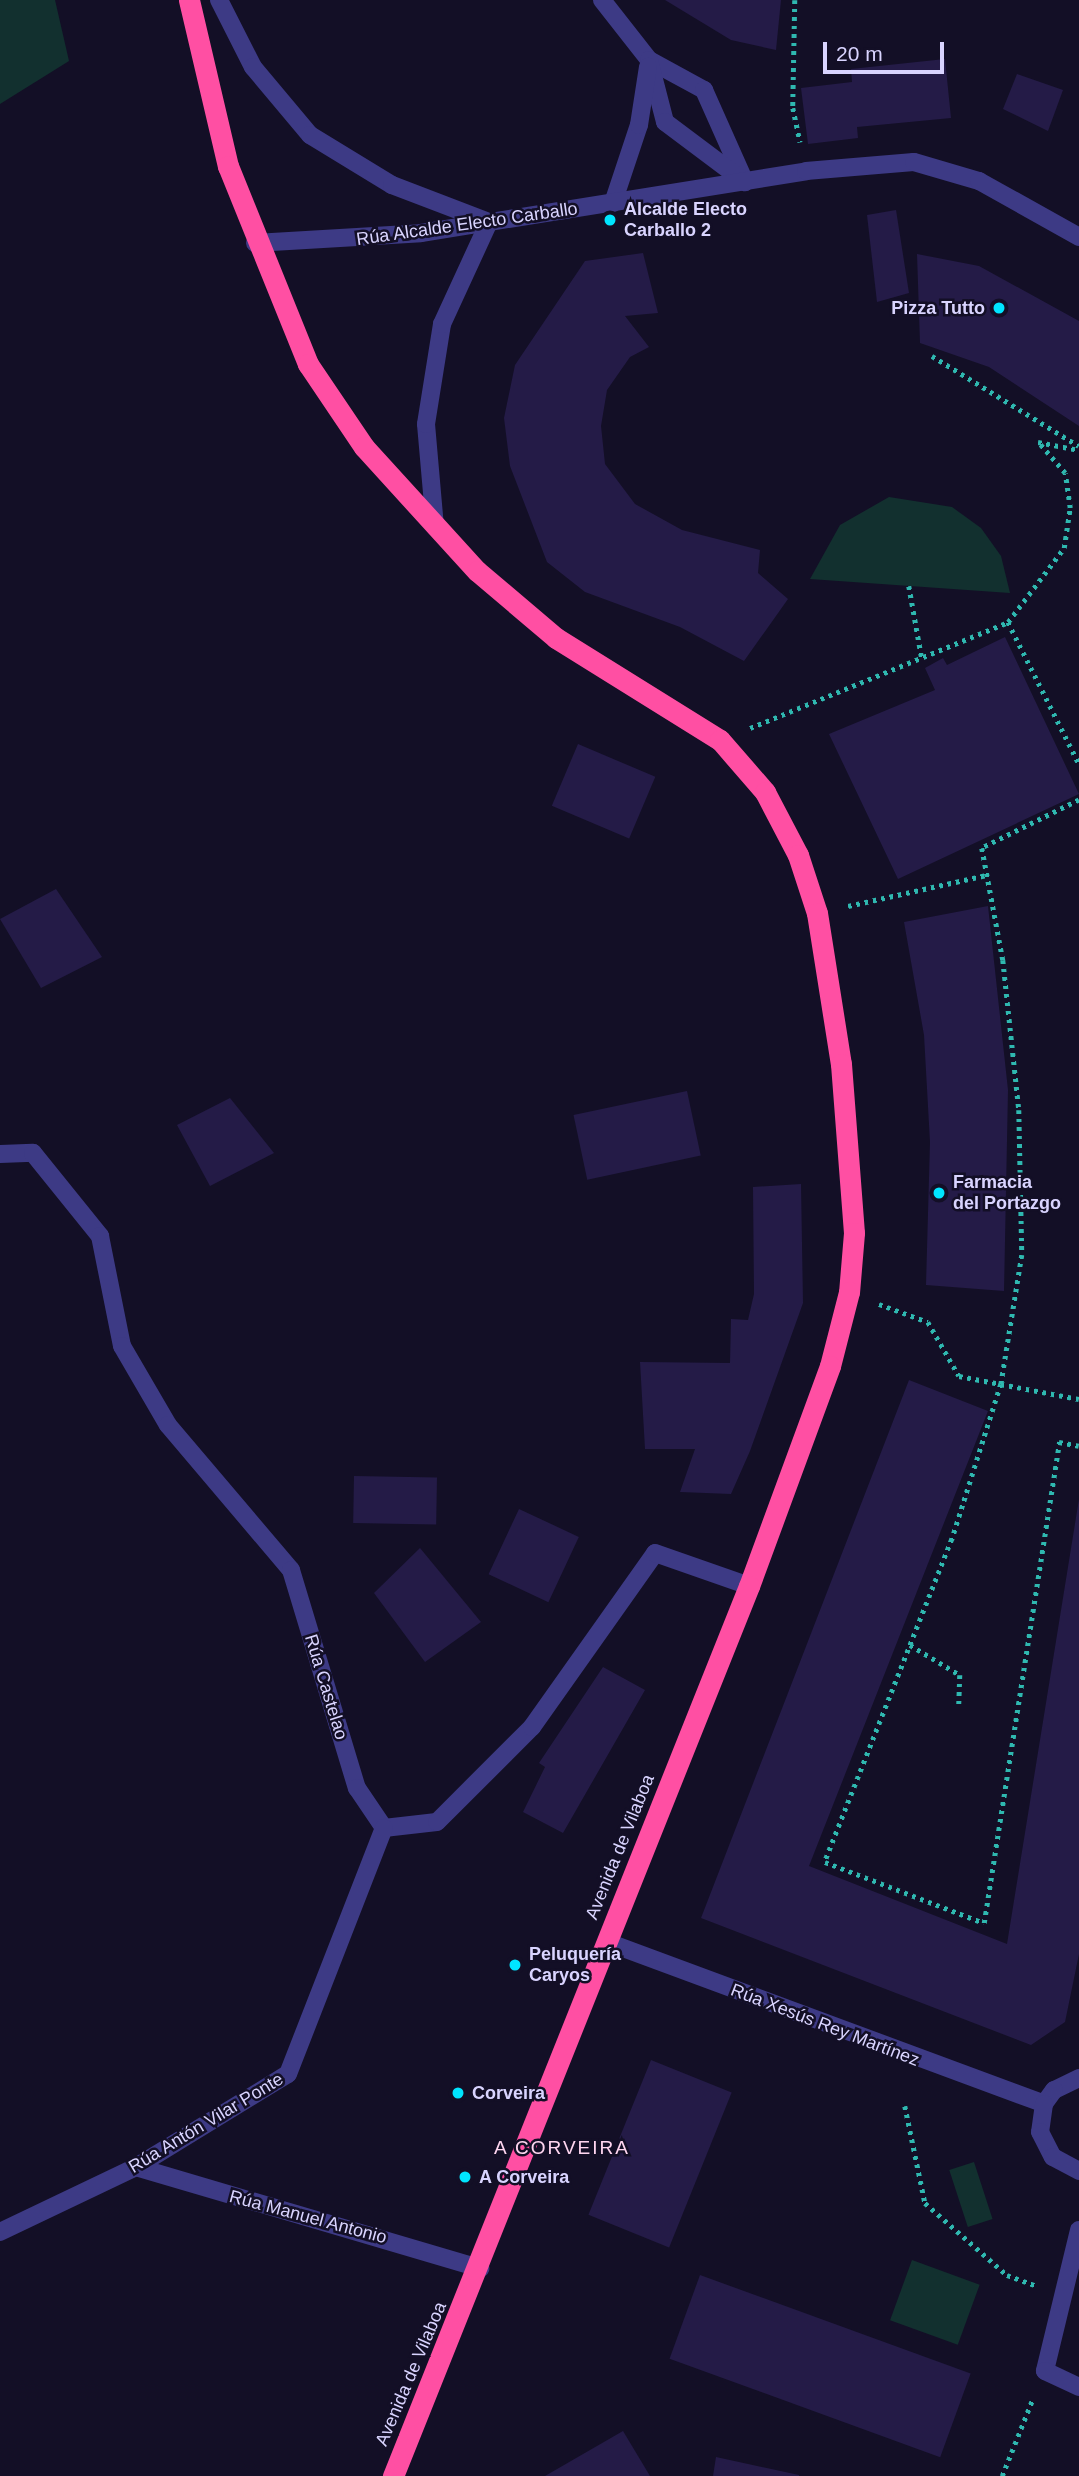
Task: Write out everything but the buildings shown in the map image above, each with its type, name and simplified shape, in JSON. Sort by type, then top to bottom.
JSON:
[{"type":"highway","name":"Avenida de Vilaboa","points":[[189,0],[228,166],[255,243],[308,363],[364,447],[435,527],[556,638],[720,740],[765,792],[798,855],[817,913],[841,1064],[854,1233],[849,1292],[830,1366],[750,1587],[480,2267],[393,2476]]},
{"type":"street","points":[[219,0],[253,67],[310,135],[392,185],[488,222],[442,324],[426,424],[435,527]]},
{"type":"street","points":[[602,0],[649,60],[704,90],[745,182]]},
{"type":"street","points":[[649,60],[665,122],[745,182]]},
{"type":"street","points":[[613,203],[639,125],[649,60]]},
{"type":"street","name":"Rúa Alcalde Electo Carballo","points":[[255,243],[359,240],[613,203],[806,171],[914,162],[979,181],[1079,237]]},
{"type":"street","name":"Rúa Castelao","points":[[0,1154],[33,1153],[100,1236],[122,1346],[168,1425],[291,1570],[357,1788],[384,1828]]},
{"type":"street","points":[[384,1828],[437,1822],[532,1727],[654,1553],[750,1587]]},
{"type":"street","name":"Rúa Antón Vilar Ponte","points":[[0,2232],[136,2167],[288,2074],[384,1828]]},
{"type":"street","name":"Rúa Xesús Rey Martínez","points":[[607,1942],[1044,2104]]},
{"type":"street","points":[[1079,2078],[1054,2090],[1044,2104],[1044,2145],[1079,2171]]},
{"type":"street","name":"Rúa Manuel Antonio","points":[[136,2167],[480,2267]]},
{"type":"street","points":[[1079,2231],[1045,2371],[1079,2387]]},
{"type":"path","points":[[795,0],[793,107],[806,171]]},
{"type":"path","points":[[932,356],[1079,448]]},
{"type":"path","points":[[720,740],[1008,622],[1064,548],[1070,508],[1065,473],[1038,442],[1079,448]]},
{"type":"path","points":[[909,586],[922,659]]},
{"type":"path","points":[[1008,622],[1079,764]]},
{"type":"path","points":[[1079,800],[982,848],[1019,1110],[1022,1255],[1001,1384],[910,1645],[825,1862],[984,1923],[1059,1443],[1079,1447]]},
{"type":"path","points":[[817,913],[987,875]]},
{"type":"path","points":[[849,1292],[928,1322],[959,1376],[1079,1399]]},
{"type":"path","points":[[910,1645],[960,1675],[960,1705]]},
{"type":"path","points":[[905,2106],[925,2203],[1007,2274],[1065,2297]]},
{"type":"path","points":[[1002,2476],[1045,2371]]},
{"type":"green space","points":[[0,0],[55,0],[69,61],[0,104]]},
{"type":"green space","points":[[889,497],[952,507],[981,528],[1001,556],[1010,593],[810,579],[840,525]]},
{"type":"green space","points":[[974,2162],[993,2219],[968,2227],[949,2170]]},
{"type":"green space","points":[[912,2260],[980,2285],[958,2345],[890,2320]]},
{"type":"place","name":"Alcalde Electo Carballo 2","points":[[610,220]]},
{"type":"place","name":"Pizza Tutto","points":[[999,308]]},
{"type":"place","name":"Farmacia del Portazgo","points":[[939,1193]]},
{"type":"place","name":"Peluquería Caryos","points":[[515,1965]]},
{"type":"place","name":"Corveira","points":[[458,2093]]},
{"type":"place","name":"A Corveira","points":[[465,2177]]},
{"type":"district","name":"A CORVEIRA","points":[[562,2148]]}]
